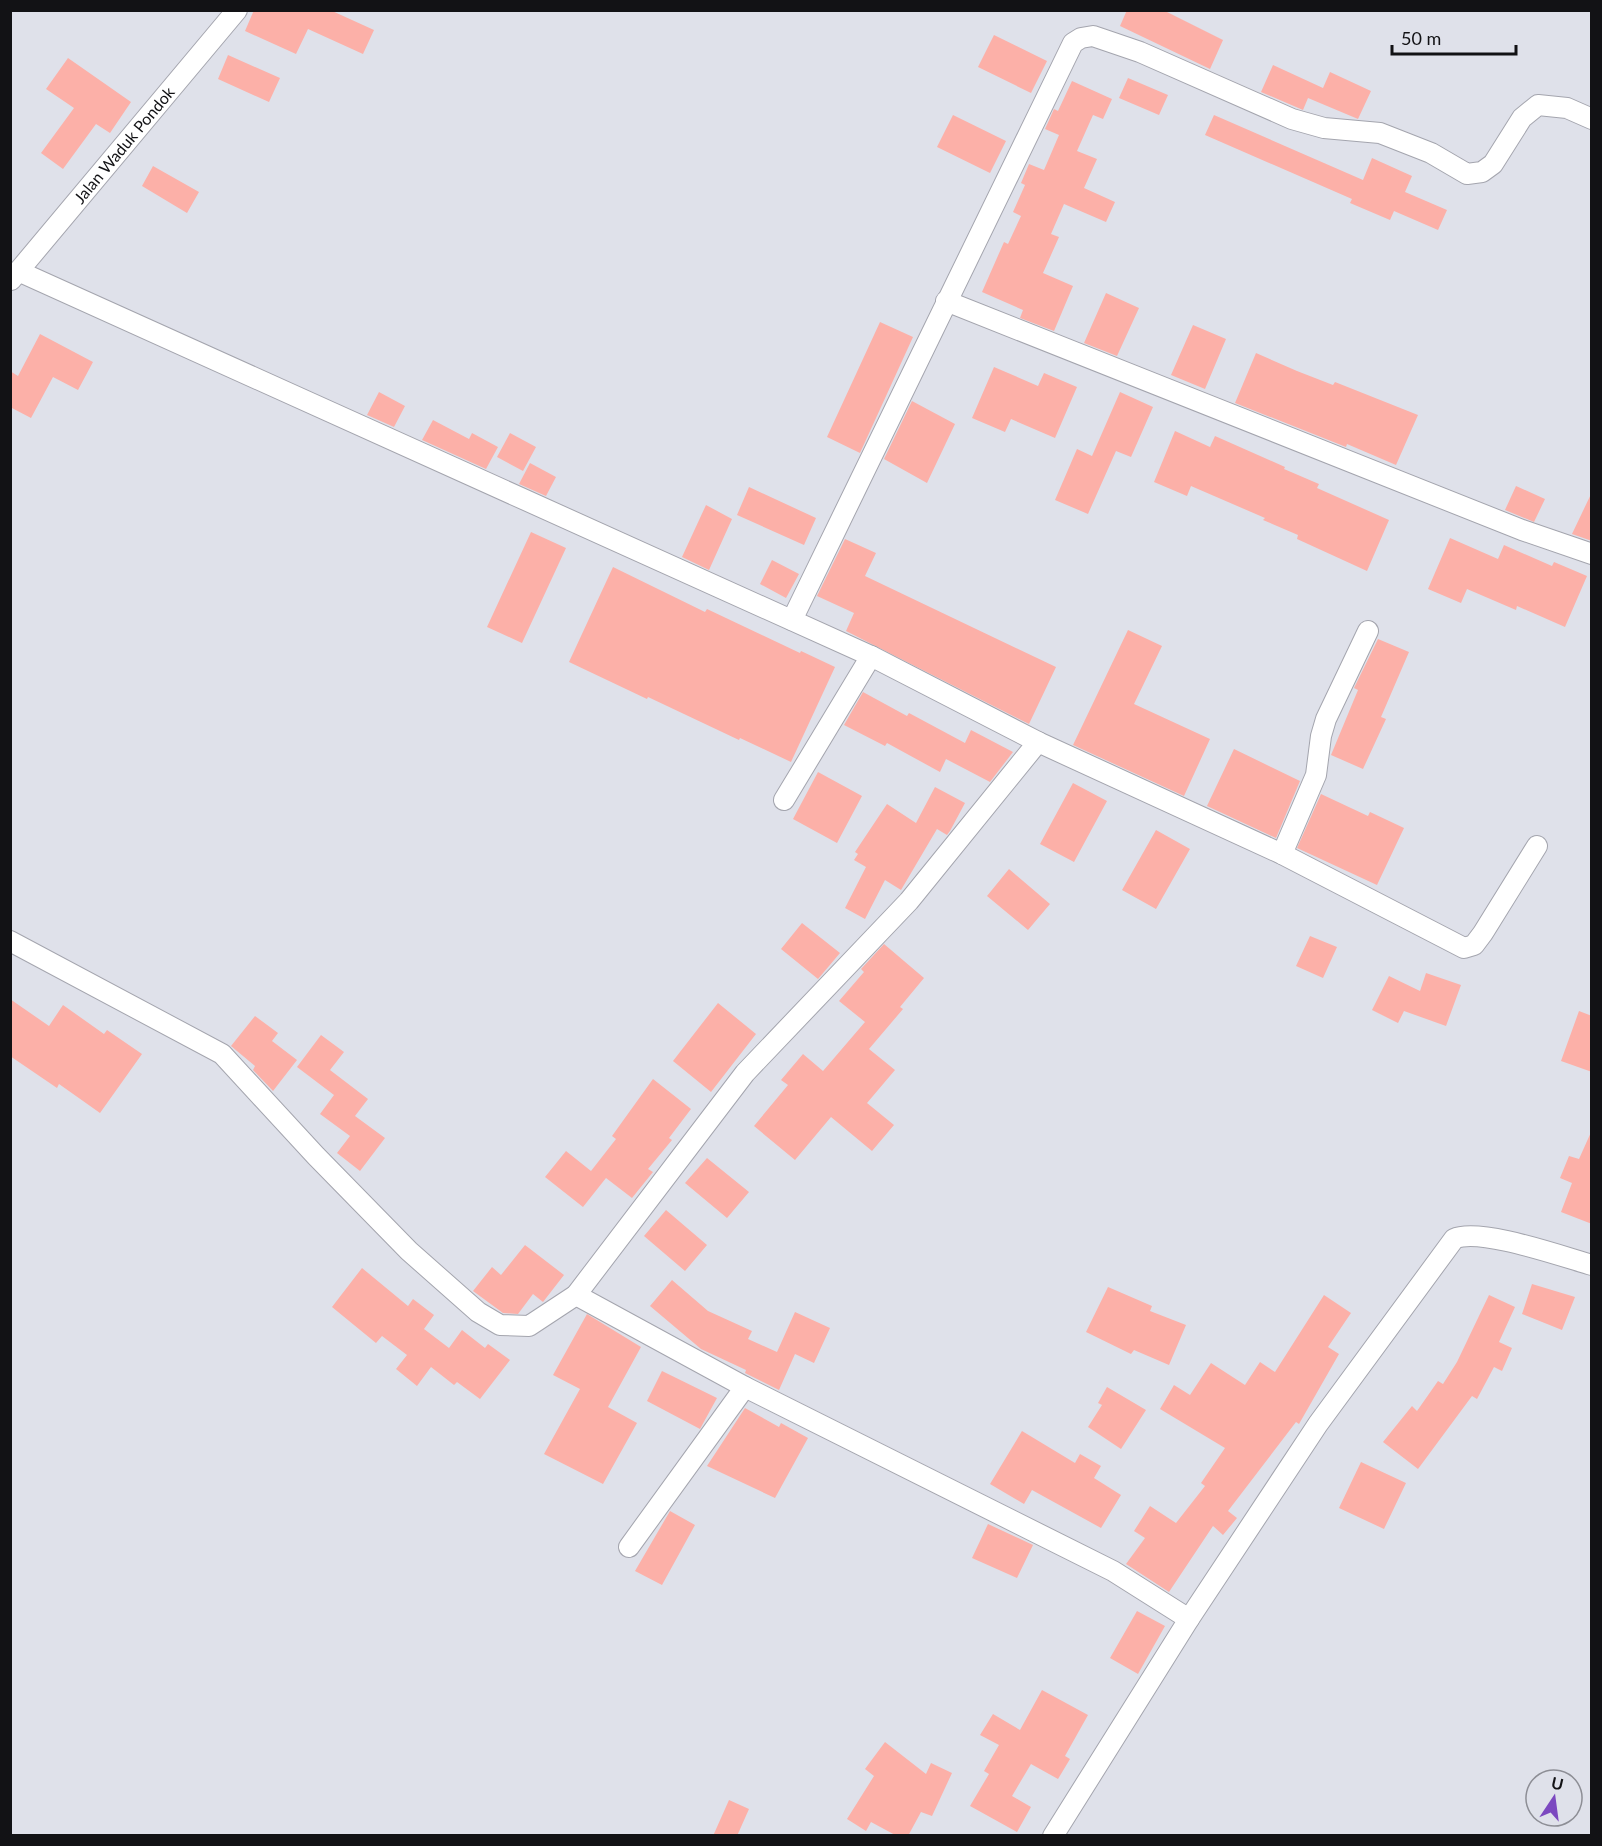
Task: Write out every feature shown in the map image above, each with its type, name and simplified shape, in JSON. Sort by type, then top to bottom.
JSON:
[{"type":"street","name":"Jalan Waduk Pondok","points":[[14,276],[237,10]]},
{"type":"street","points":[[792,621],[1073,44],[1081,38],[1093,36],[1140,52],[1309,124],[1380,133],[1431,153],[1467,174],[1482,172],[1493,164],[1522,118],[1538,105],[1567,108],[1592,119]]},
{"type":"street","points":[[14,276],[871,656],[1038,742],[1282,854],[1449,943],[1470,948],[1484,933],[1537,846]]},
{"type":"street","points":[[946,301],[1522,530],[1592,555]]},
{"type":"street","points":[[1282,854],[1316,775],[1321,736],[1326,719],[1368,631]]},
{"type":"street","points":[[784,800],[871,656]]},
{"type":"street","points":[[10,941],[222,1054],[316,1156],[409,1251],[478,1312],[500,1326],[516,1328],[529,1326],[576,1294],[745,1073],[909,901],[1038,742]]},
{"type":"street","points":[[1053,1836],[1189,1619],[1318,1424],[1457,1237],[1488,1238],[1592,1265]]},
{"type":"street","points":[[576,1294],[745,1387],[1113,1571],[1189,1619]]},
{"type":"street","points":[[629,1547],[745,1387]]},
{"type":"building","points":[[254,10],[330,10],[374,30],[363,54],[308,29],[296,54],[245,31]]},
{"type":"building","points":[[1127,10],[1163,10],[1223,40],[1210,69],[1120,26]]},
{"type":"building","points":[[994,35],[1047,61],[1031,93],[978,67]]},
{"type":"building","points":[[228,55],[280,78],[269,102],[218,79]]},
{"type":"building","points":[[68,58],[131,102],[110,133],[96,124],[63,169],[41,153],[74,108],[46,89]]},
{"type":"building","points":[[1273,65],[1323,88],[1330,72],[1371,91],[1358,119],[1308,98],[1303,110],[1261,92]]},
{"type":"building","points":[[1128,78],[1168,95],[1159,115],[1119,98]]},
{"type":"building","points":[[1072,81],[1112,99],[1103,119],[1093,115],[1077,151],[1097,159],[1084,188],[1115,202],[1106,222],[1064,204],[1051,234],[1059,237],[1043,273],[1073,286],[1054,331],[1020,318],[1023,310],[982,292],[1004,242],[1008,244],[1021,216],[1013,212],[1025,185],[1021,183],[1029,164],[1044,170],[1059,135],[1045,129],[1054,109],[1058,111]]},
{"type":"building","points":[[953,115],[1006,141],[990,173],[937,147]]},
{"type":"building","points":[[1214,115],[1363,180],[1372,158],[1412,176],[1405,192],[1447,210],[1438,230],[1394,211],[1390,220],[1350,203],[1352,199],[1205,135]]},
{"type":"building","points":[[153,166],[199,192],[187,213],[142,186]]},
{"type":"building","points":[[1106,293],[1139,308],[1117,356],[1084,343]]},
{"type":"building","points":[[880,322],[913,337],[860,453],[827,437]]},
{"type":"building","points":[[1193,325],[1226,339],[1205,389],[1171,375]]},
{"type":"building","points":[[40,334],[93,362],[78,390],[53,377],[31,418],[10,407],[10,371],[18,376]]},
{"type":"building","points":[[1256,353],[1333,385],[1335,382],[1418,415],[1396,465],[1347,444],[1346,447],[1235,403]]},
{"type":"building","points":[[994,367],[1038,386],[1044,373],[1077,387],[1055,438],[1011,419],[1005,432],[972,418]]},
{"type":"building","points":[[379,392],[405,406],[394,427],[367,415]]},
{"type":"building","points":[[1120,392],[1153,407],[1131,457],[1116,451],[1088,514],[1055,500],[1077,449],[1092,456]]},
{"type":"building","points":[[912,401],[955,424],[927,483],[884,459]]},
{"type":"building","points":[[433,420],[469,439],[472,433],[498,447],[486,469],[422,440]]},
{"type":"building","points":[[1175,431],[1210,447],[1215,436],[1285,467],[1284,469],[1319,484],[1317,488],[1389,520],[1367,571],[1297,539],[1298,535],[1263,520],[1265,518],[1191,486],[1187,496],[1154,482]]},
{"type":"building","points":[[510,433],[536,447],[523,471],[497,457]]},
{"type":"building","points":[[530,463],[556,477],[546,496],[519,484]]},
{"type":"building","points":[[1516,486],[1545,499],[1534,522],[1505,510]]},
{"type":"building","points":[[749,487],[816,518],[804,545],[737,515]]},
{"type":"building","points":[[1592,492],[1592,541],[1572,534]]},
{"type":"building","points":[[706,505],[732,519],[709,570],[682,557]]},
{"type":"building","points":[[531,532],[566,548],[522,643],[487,627]]},
{"type":"building","points":[[1450,538],[1498,559],[1504,545],[1552,566],[1554,562],[1587,576],[1565,627],[1517,606],[1516,610],[1467,589],[1461,603],[1428,589]]},
{"type":"building","points":[[845,539],[876,553],[865,576],[1056,667],[1029,724],[846,631],[854,613],[817,596]]},
{"type":"building","points":[[772,560],[799,574],[786,598],[760,584]]},
{"type":"building","points":[[613,567],[705,612],[707,609],[835,667],[791,762],[569,662]]},
{"type":"building","points":[[1128,630],[1162,646],[1134,704],[1210,739],[1184,796],[1073,745]]},
{"type":"building","points":[[1378,639],[1409,652],[1381,717],[1386,719],[1363,769],[1331,755],[1358,690],[1354,688]]},
{"type":"building","points":[[863,692],[965,743],[971,730],[1013,752],[990,782],[946,759],[940,772],[887,743],[885,746],[844,725]]},
{"type":"building","points":[[1234,749],[1300,781],[1276,838],[1207,806]]},
{"type":"building","points":[[818,772],[862,796],[837,843],[793,819]]},
{"type":"building","points":[[1073,783],[1107,801],[1074,862],[1040,844]]},
{"type":"building","points":[[935,787],[965,803],[950,831],[947,835],[937,829],[901,890],[885,880],[865,919],[845,908],[866,867],[854,860],[858,854],[855,852],[887,804],[916,823]]},
{"type":"building","points":[[1321,794],[1368,816],[1370,812],[1404,828],[1377,885],[1297,848]]},
{"type":"building","points":[[1156,830],[1190,849],[1156,909],[1122,890]]},
{"type":"building","points":[[1009,869],[1050,904],[1028,930],[987,896]]},
{"type":"building","points":[[802,923],[840,953],[818,979],[781,949]]},
{"type":"building","points":[[1310,936],[1337,947],[1323,978],[1296,966]]},
{"type":"building","points":[[884,944],[924,978],[900,1007],[903,1009],[869,1049],[895,1070],[867,1103],[894,1125],[872,1151],[831,1117],[795,1160],[754,1126],[788,1085],[781,1080],[803,1054],[823,1071],[865,1022],[839,1001],[864,972],[861,969]]},
{"type":"building","points":[[1426,973],[1461,985],[1446,1026],[1404,1011],[1398,1023],[1372,1010],[1389,976],[1420,991]]},
{"type":"building","points":[[10,999],[49,1026],[63,1005],[104,1034],[107,1030],[142,1054],[100,1113],[59,1084],[57,1088],[10,1056]]},
{"type":"building","points":[[718,1003],[756,1034],[711,1092],[673,1061]]},
{"type":"building","points":[[1579,1011],[1592,1016],[1592,1072],[1561,1061]]},
{"type":"building","points":[[255,1016],[278,1033],[272,1041],[297,1060],[273,1091],[253,1070],[255,1066],[231,1046]]},
{"type":"building","points":[[321,1035],[344,1052],[330,1070],[368,1099],[355,1116],[385,1138],[360,1171],[337,1153],[350,1136],[320,1114],[334,1095],[297,1067]]},
{"type":"building","points":[[653,1079],[691,1109],[669,1138],[672,1140],[648,1169],[653,1172],[632,1198],[606,1178],[583,1207],[545,1177],[566,1151],[591,1171],[616,1139],[612,1136]]},
{"type":"building","points":[[1592,1130],[1592,1224],[1561,1212],[1572,1183],[1560,1178],[1569,1156],[1579,1159]]},
{"type":"building","points":[[707,1158],[749,1192],[727,1218],[685,1183]]},
{"type":"building","points":[[666,1210],[707,1245],[685,1271],[644,1236]]},
{"type":"building","points":[[525,1245],[564,1275],[543,1302],[533,1294],[518,1314],[503,1313],[473,1291],[492,1267],[501,1275]]},
{"type":"building","points":[[362,1268],[408,1306],[413,1299],[434,1315],[424,1329],[449,1348],[462,1330],[485,1348],[488,1344],[510,1360],[480,1399],[457,1382],[454,1385],[431,1367],[417,1386],[396,1369],[407,1355],[382,1336],[376,1343],[332,1307]]},
{"type":"building","points":[[672,1280],[708,1311],[752,1331],[748,1339],[777,1352],[795,1312],[830,1328],[814,1363],[795,1354],[779,1390],[745,1373],[746,1370],[701,1349],[650,1306]]},
{"type":"building","points":[[1532,1284],[1575,1297],[1562,1330],[1522,1314]]},
{"type":"building","points":[[1108,1287],[1152,1306],[1150,1311],[1186,1325],[1169,1365],[1134,1350],[1131,1354],[1086,1332]]},
{"type":"building","points":[[1324,1295],[1351,1313],[1328,1347],[1339,1354],[1299,1424],[1296,1422],[1228,1511],[1237,1518],[1223,1535],[1213,1526],[1169,1592],[1126,1564],[1145,1538],[1134,1531],[1150,1506],[1176,1523],[1205,1486],[1201,1483],[1225,1448],[1160,1409],[1174,1385],[1190,1395],[1211,1363],[1245,1385],[1260,1362],[1275,1372]]},
{"type":"building","points":[[1489,1295],[1515,1307],[1499,1342],[1512,1348],[1502,1371],[1494,1367],[1477,1399],[1472,1396],[1418,1469],[1383,1442],[1412,1406],[1417,1411],[1438,1381],[1443,1384],[1457,1362]]},
{"type":"building","points":[[587,1314],[641,1347],[608,1407],[637,1423],[603,1484],[544,1454],[580,1389],[553,1375]]},
{"type":"building","points":[[662,1371],[717,1398],[700,1429],[647,1401]]},
{"type":"building","points":[[1107,1387],[1146,1410],[1121,1449],[1088,1427],[1102,1405],[1098,1403]]},
{"type":"building","points":[[745,1408],[779,1427],[781,1423],[808,1438],[775,1498],[707,1466]]},
{"type":"building","points":[[1022,1431],[1075,1463],[1080,1454],[1101,1466],[1094,1478],[1121,1495],[1101,1528],[1032,1490],[1024,1504],[990,1484]]},
{"type":"building","points":[[1361,1462],[1406,1483],[1384,1529],[1339,1508]]},
{"type":"building","points":[[670,1511],[695,1525],[662,1585],[635,1571]]},
{"type":"building","points":[[988,1524],[1033,1545],[1017,1578],[972,1558]]},
{"type":"building","points":[[1137,1611],[1165,1626],[1138,1674],[1110,1658]]},
{"type":"building","points":[[1042,1690],[1088,1715],[1065,1756],[1070,1759],[1058,1779],[1031,1764],[1012,1796],[1031,1807],[1017,1832],[970,1806],[989,1774],[984,1771],[999,1745],[980,1735],[993,1714],[1020,1730]]},
{"type":"building","points":[[885,1742],[926,1774],[931,1763],[952,1773],[932,1816],[921,1812],[908,1836],[897,1836],[871,1822],[866,1831],[847,1819],[874,1776],[865,1769]]},
{"type":"building","points":[[729,1800],[749,1809],[737,1836],[713,1836]]}]
